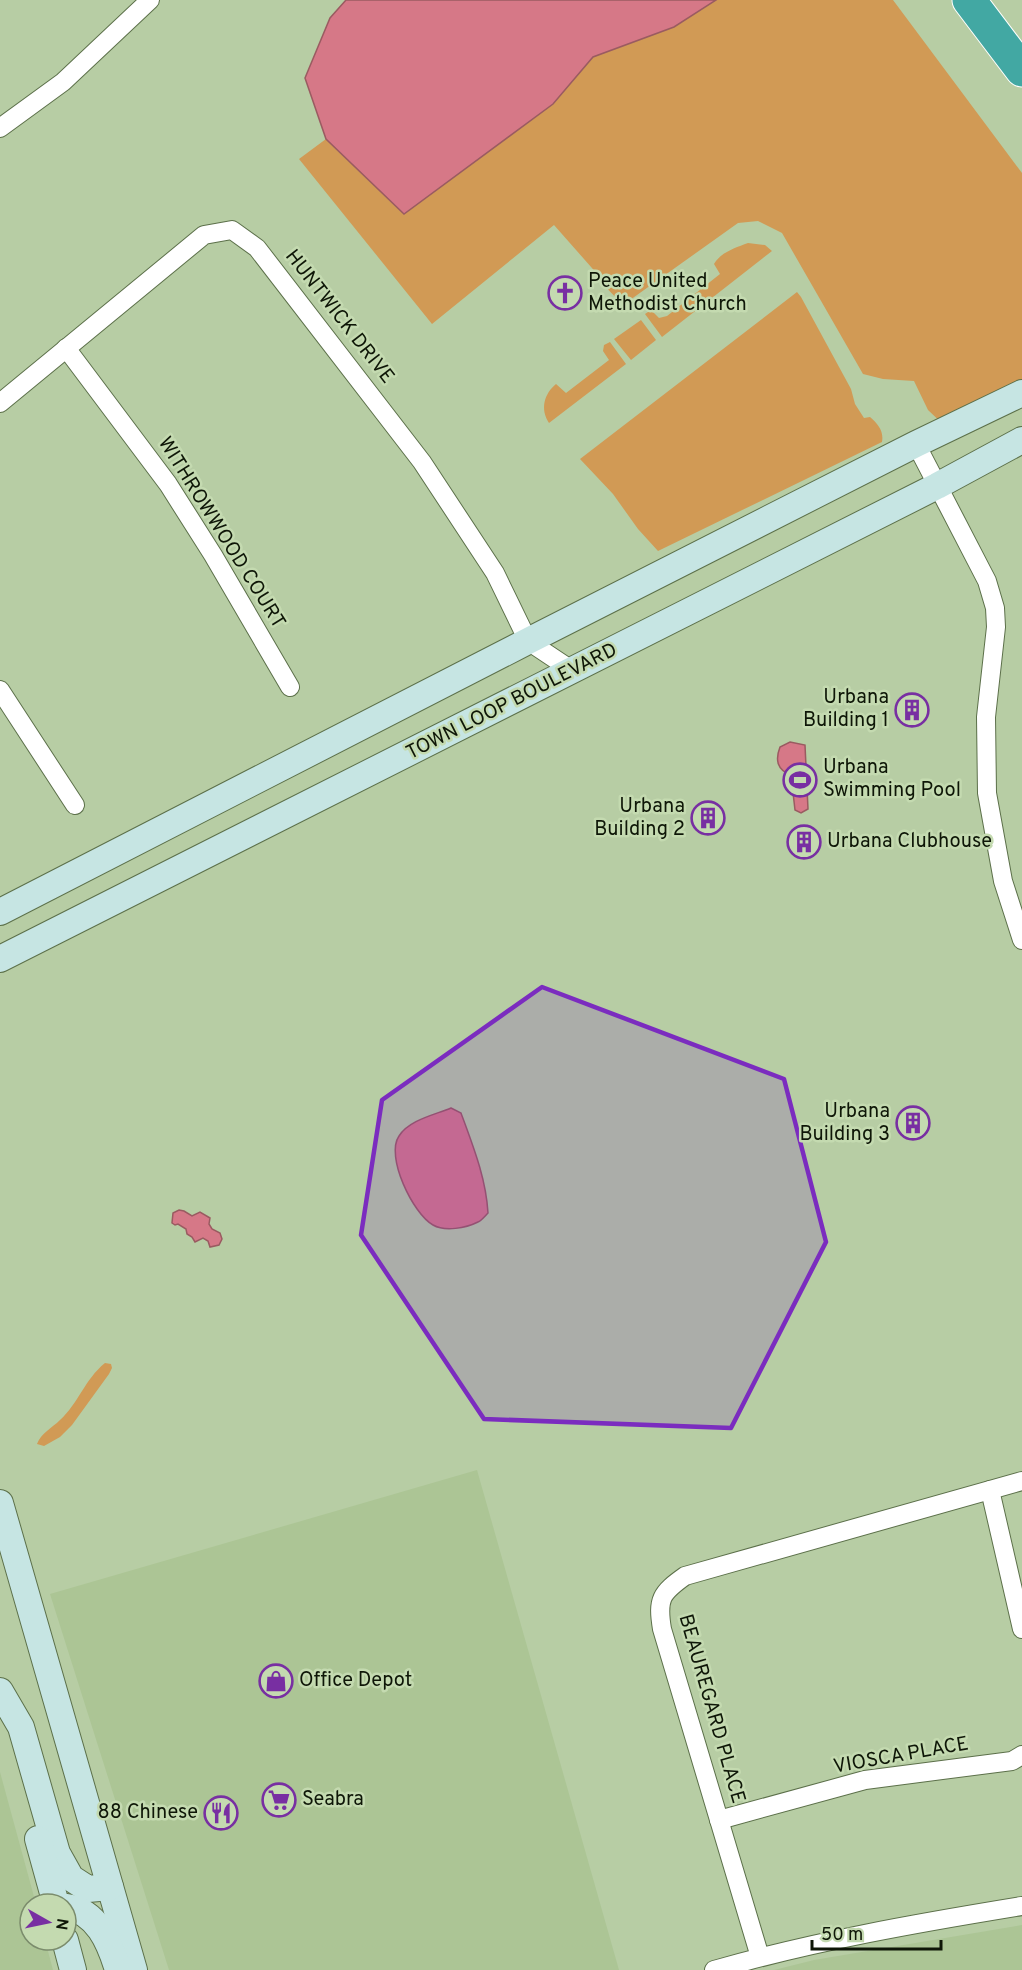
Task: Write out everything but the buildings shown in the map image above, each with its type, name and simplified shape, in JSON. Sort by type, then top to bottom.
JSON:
[{"type":"highway","points":[[969,0],[1022,70]]},
{"type":"street","points":[[0,128],[63,82],[150,0]]},
{"type":"street","name":"HUNTWICK DRIVE","points":[[0,403],[204,235],[232,230],[257,248],[422,462],[495,573],[528,641]]},
{"type":"street","name":"WITHROWWOOD COURT","points":[[66,348],[168,484],[213,555],[290,687]]},
{"type":"street","points":[[0,912],[528,641],[916,444],[1022,393]]},
{"type":"street","name":"TOWN LOOP BOULEVARD","points":[[0,959],[573,671],[937,486],[1022,440]]},
{"type":"street","points":[[916,444],[987,581],[995,608],[996,627],[986,717],[987,793],[1003,880],[1022,940]]},
{"type":"street","points":[[528,641],[573,671]]},
{"type":"street","points":[[0,690],[75,805]]},
{"type":"street","name":"BEAUREGARD PLACE","points":[[759,1957],[662,1629],[659,1612],[661,1600],[668,1588],[685,1576],[1022,1481]]},
{"type":"street","points":[[990,1490],[1022,1629]]},
{"type":"street","points":[[0,1503],[134,1970]]},
{"type":"street","points":[[0,1691],[21,1727],[57,1853],[71,1878],[88,1889],[110,1887]]},
{"type":"street","points":[[0,1703],[53,1892]]},
{"type":"street","name":"VIOSCA PLACE","points":[[719,1820],[865,1780],[1012,1761],[1022,1755]]},
{"type":"street","points":[[714,1970],[759,1957],[873,1932],[1022,1906]]},
{"type":"street","points":[[78,1909],[96,1923],[112,1948],[118,1970]]},
{"type":"street","points":[[68,1952],[73,1970]]},
{"type":"highlighted area","points":[[542,987],[784,1079],[826,1242],[731,1428],[484,1419],[361,1235],[382,1100]]},
{"type":"shaded area","points":[[346,0],[716,0],[674,27],[593,57],[553,104],[404,214],[326,139],[305,78],[330,18]]},
{"type":"shaded area","points":[[716,0],[893,0],[1022,173],[1022,393],[948,429],[928,410],[914,381],[883,379],[863,374],[782,233],[758,221],[738,223],[623,305],[597,278],[599,276],[554,225],[432,324],[299,159],[326,139],[404,214],[553,104],[593,57],[674,27]]},
{"type":"shaded area","points":[[748,243],[765,245],[772,251],[662,337],[645,314],[651,310],[659,318],[667,316],[720,274],[714,264],[720,256]]},
{"type":"shaded area","points":[[797,292],[851,389],[855,404],[864,418],[870,417],[880,428],[882,442],[658,551],[638,529],[613,494],[580,459]]},
{"type":"shaded area","points":[[641,320],[656,340],[631,360],[614,339]]},
{"type":"shaded area","points":[[610,342],[626,364],[549,423],[544,407],[549,392],[556,384],[566,393],[609,360],[603,351],[604,345]]},
{"type":"shaded area","name":"Urbana Swimming Pool","points":[[790,742],[805,745],[808,809],[801,813],[795,810],[791,775],[778,764],[780,747]]},
{"type":"shaded area","points":[[451,1108],[461,1113],[470,1138],[482,1175],[488,1213],[473,1224],[449,1229],[433,1225],[417,1209],[398,1170],[396,1145],[403,1130],[422,1119]]},
{"type":"shaded area","points":[[179,1210],[192,1216],[200,1212],[210,1218],[209,1224],[212,1229],[220,1233],[222,1239],[219,1245],[210,1247],[208,1241],[203,1238],[195,1242],[187,1234],[186,1229],[172,1223],[173,1213]]},
{"type":"shaded area","points":[[105,1363],[111,1364],[109,1374],[72,1425],[60,1437],[44,1446],[37,1444],[72,1407],[92,1376]]},
{"type":"shaded area","points":[[477,1470],[619,1970],[169,1970],[50,1594]]},
{"type":"shaded area","points":[[0,1772],[33,1892],[18,1892],[18,1952],[48,1952],[53,1970],[0,1970]]},
{"type":"shaded area","points":[[1022,1925],[1022,1970],[774,1970],[814,1960]]},
{"type":"place","name":"Peace United Methodist Church","points":[[565,293]]},
{"type":"place","name":"Urbana Building 1","points":[[912,710]]},
{"type":"place","name":"Urbana Swimming Pool","points":[[800,780]]},
{"type":"place","name":"Urbana Building 2","points":[[708,818]]},
{"type":"place","name":"Urbana Clubhouse","points":[[804,842]]},
{"type":"place","name":"Urbana Building 3","points":[[913,1123]]},
{"type":"place","name":"Office Depot","points":[[276,1681]]},
{"type":"place","name":"Seabra","points":[[279,1800]]},
{"type":"place","name":"88 Chinese","points":[[221,1813]]}]
